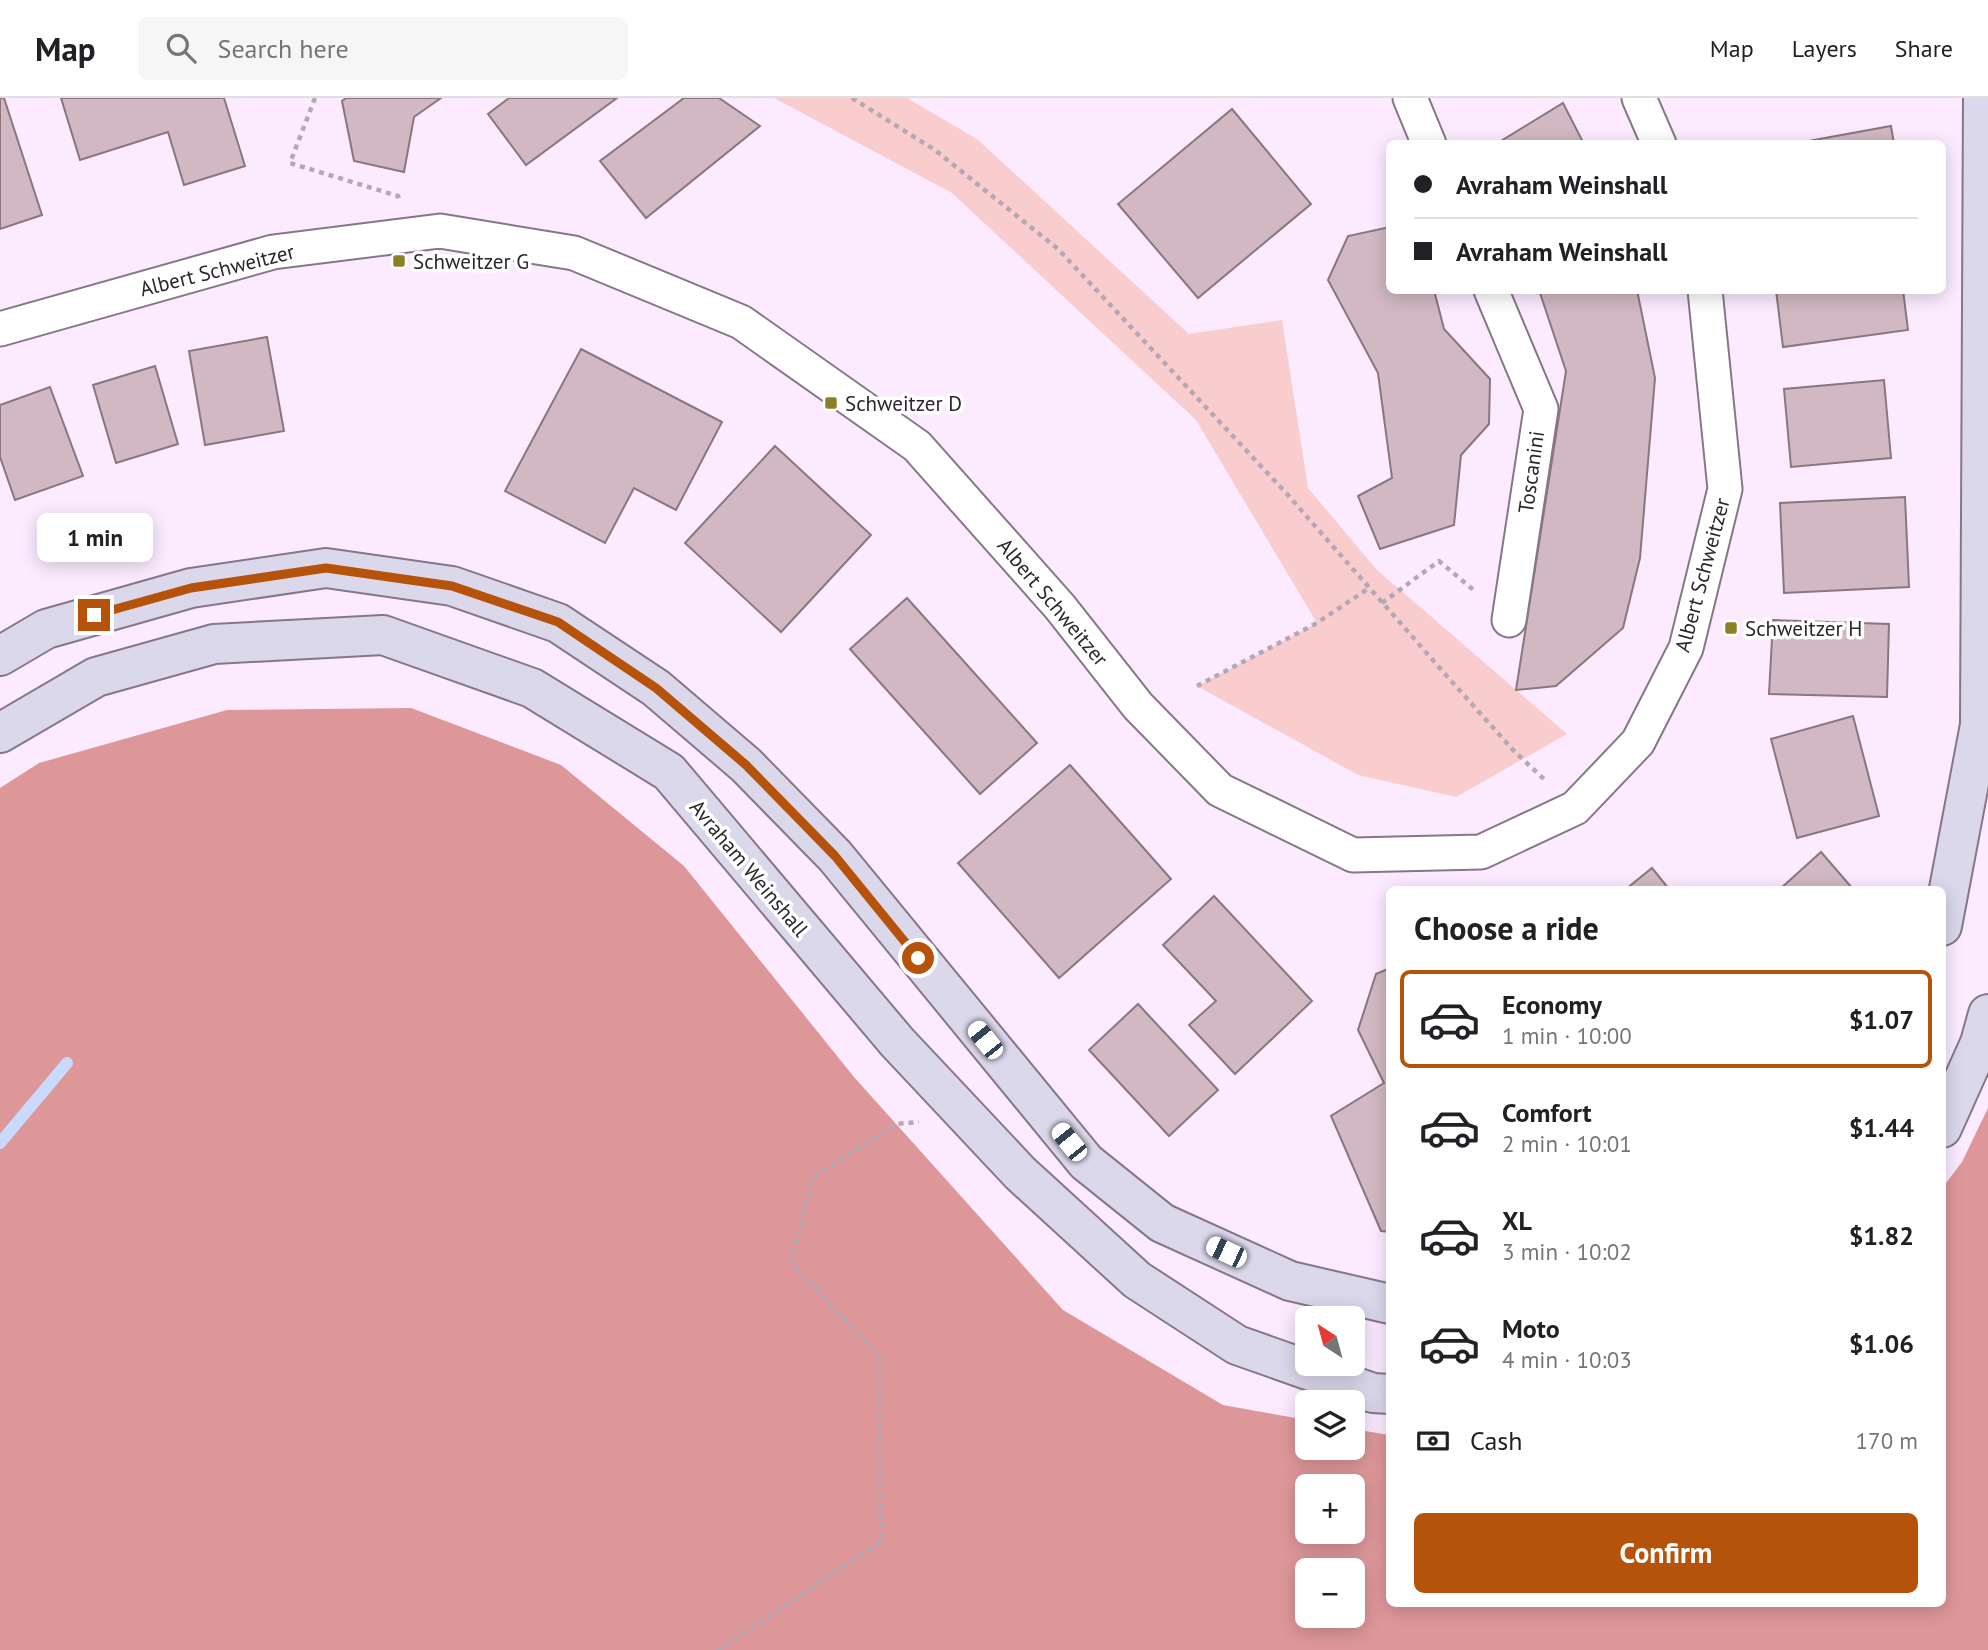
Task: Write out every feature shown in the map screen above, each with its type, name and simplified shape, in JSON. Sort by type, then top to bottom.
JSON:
[{"type":"main road","points":[[1946,905],[1980,724],[1983,98]]},
{"type":"main road","points":[[0,656],[46,629],[191,588],[326,568],[452,586],[558,622],[656,688],[746,765],[835,856],[1086,1162],[1162,1223],[1290,1282],[1386,1303]]},
{"type":"main road","name":"Avraham Weinshall","points":[[0,733],[96,677],[214,644],[383,635],[532,688],[669,772],[897,1042],[1020,1173],[1137,1280],[1237,1345],[1373,1392],[1386,1394]]},
{"type":"main road","points":[[1946,1119],[1979,1043],[1988,1014]]},
{"type":"street","points":[[1410,98],[1427,140]]},
{"type":"street","points":[[1639,98],[1657,140]]},
{"type":"street","name":"Albert Schweitzer","points":[[0,329],[273,252],[440,231],[575,253],[741,322],[917,446],[1060,607],[1138,706],[1220,790],[1353,855],[1481,852],[1575,808],[1638,742],[1686,648],[1725,489],[1705,294]]},
{"type":"street","name":"Toscanini","points":[[1493,294],[1541,409],[1509,620]]},
{"type":"path","points":[[315,98],[290,163],[398,197],[411,235]]},
{"type":"path","points":[[852,98],[935,150],[1058,249],[1287,494],[1514,751],[1575,808]]},
{"type":"path","points":[[1382,603],[1439,561],[1509,620]]},
{"type":"path","points":[[1197,686],[1317,623],[1369,588]]},
{"type":"path","points":[[717,1650],[881,1542],[879,1356],[791,1262],[813,1177],[896,1124],[968,1118]]},
{"type":"shaded area","points":[[774,98],[907,98],[977,139],[1189,334],[1282,320],[1308,488],[1376,569],[1567,734],[1456,797],[1358,775],[1197,686],[1317,623],[1196,420],[952,193]]},
{"type":"shaded area","points":[[411,708],[561,765],[684,866],[854,1077],[1063,1310],[1223,1405],[1295,1418],[1295,1460],[1365,1460],[1365,1431],[1386,1434],[1386,1607],[1946,1607],[1946,1183],[1962,1162],[1988,1108],[1988,1650],[0,1650],[0,788],[39,763],[227,710]]},
{"type":"building","points":[[0,98],[4,98],[42,215],[0,229]]},
{"type":"building","points":[[61,98],[224,98],[245,166],[184,185],[168,132],[80,160]]},
{"type":"building","points":[[346,98],[441,98],[414,117],[404,172],[354,161],[342,101]]},
{"type":"building","points":[[509,98],[617,98],[526,165],[488,114]]},
{"type":"building","points":[[684,98],[719,98],[760,126],[646,218],[600,161]]},
{"type":"building","points":[[1563,103],[1582,140],[1503,140]]},
{"type":"building","points":[[1232,109],[1311,204],[1198,298],[1118,204]]},
{"type":"building","points":[[1891,126],[1893,140],[1814,140]]},
{"type":"building","points":[[1386,228],[1386,294],[1435,294],[1444,329],[1490,379],[1489,424],[1461,455],[1454,525],[1380,549],[1358,496],[1392,478],[1378,373],[1328,280],[1348,236]]},
{"type":"building","points":[[1540,294],[1638,294],[1655,378],[1640,558],[1623,628],[1556,686],[1516,690],[1566,371]]},
{"type":"building","points":[[1776,294],[1904,294],[1908,330],[1783,347]]},
{"type":"building","points":[[267,337],[284,431],[205,445],[189,351]]},
{"type":"building","points":[[581,349],[722,422],[676,510],[634,488],[605,543],[505,491]]},
{"type":"building","points":[[155,366],[178,444],[116,463],[93,385]]},
{"type":"building","points":[[1884,380],[1891,458],[1791,467],[1784,389]]},
{"type":"building","points":[[50,387],[83,476],[15,500],[0,457],[0,405]]},
{"type":"building","points":[[775,446],[871,535],[781,632],[685,543]]},
{"type":"building","points":[[1905,497],[1909,587],[1784,593],[1780,503]]},
{"type":"building","points":[[907,598],[1037,743],[980,794],[850,649]]},
{"type":"building","points":[[1773,620],[1889,624],[1887,697],[1769,694]]},
{"type":"building","points":[[1853,716],[1879,816],[1797,838],[1771,739]]},
{"type":"building","points":[[1070,765],[1171,879],[1059,978],[958,863]]},
{"type":"building","points":[[1821,852],[1850,886],[1783,886]]},
{"type":"building","points":[[1652,868],[1667,886],[1630,886]]},
{"type":"building","points":[[1214,896],[1312,1001],[1235,1074],[1189,1025],[1216,1001],[1163,945]]},
{"type":"building","points":[[1386,970],[1386,1232],[1381,1231],[1331,1116],[1384,1083],[1358,1030],[1376,974]]},
{"type":"building","points":[[1138,1004],[1218,1090],[1169,1136],[1089,1050]]},
{"type":"waterway","points":[[0,1143],[67,1063]]},
{"type":"place","name":"Schweitzer G","points":[[399,261]]},
{"type":"place","name":"Schweitzer D","points":[[831,403]]},
{"type":"place","name":"Schweitzer H","points":[[1731,628]]},
{"type":"route","points":[[94,615],[191,588],[326,568],[452,586],[558,622],[656,688],[746,765],[835,856],[918,958]]}]
